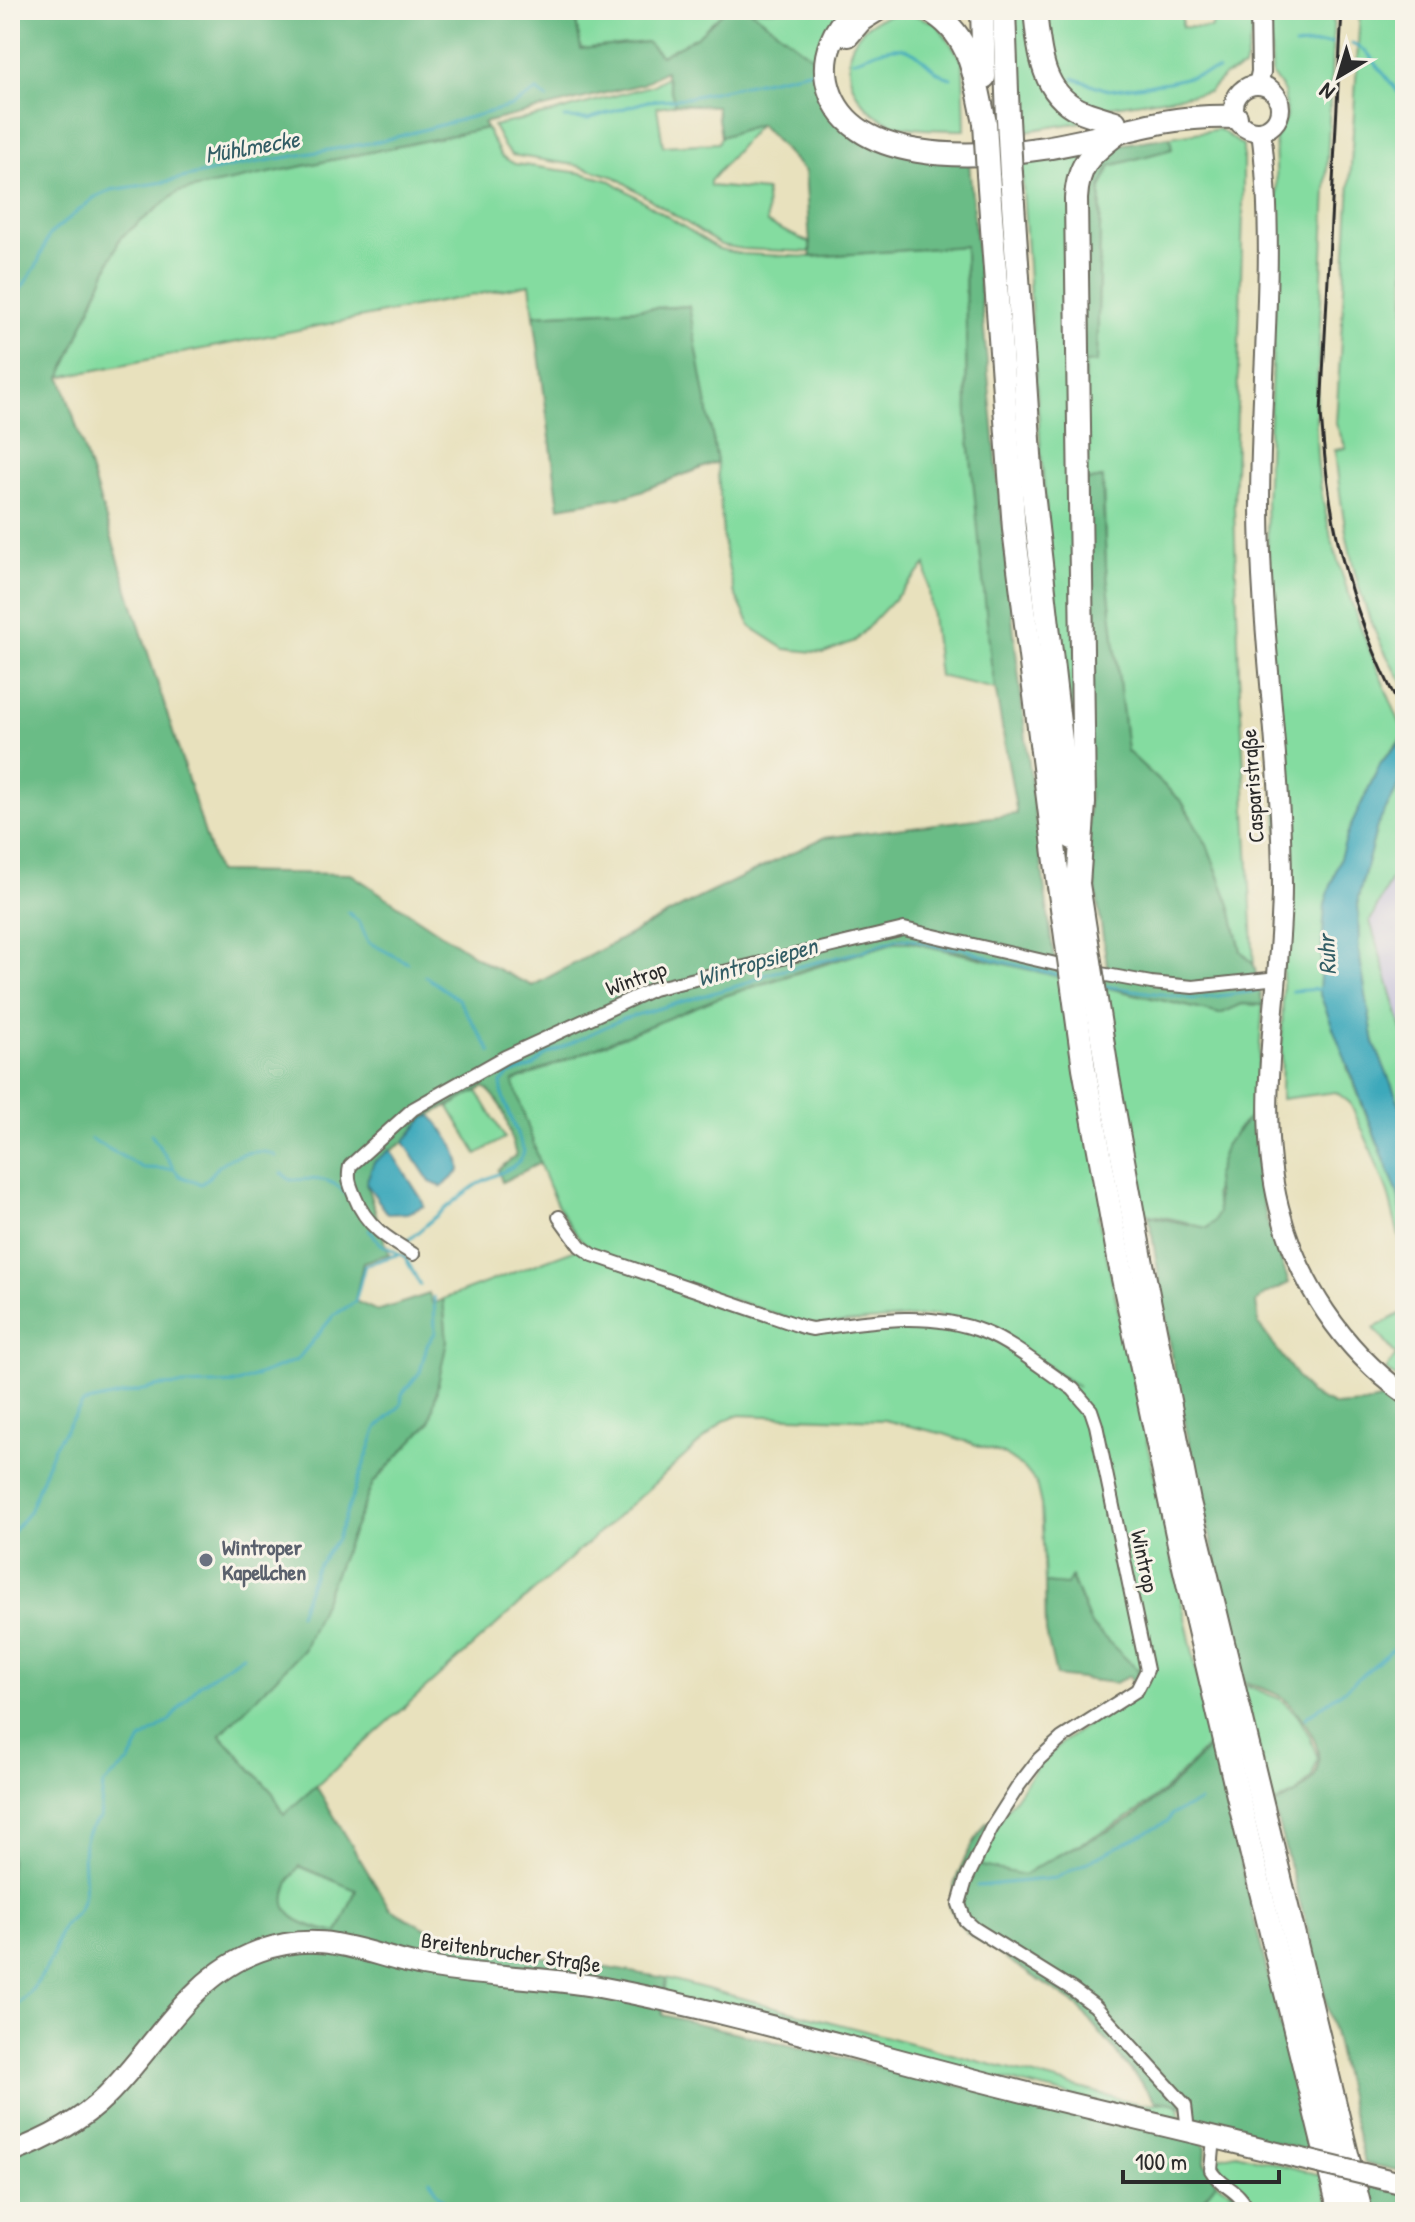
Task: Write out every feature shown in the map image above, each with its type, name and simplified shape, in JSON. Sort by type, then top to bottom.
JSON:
[{"type":"highway","points":[[853,10],[831,41],[826,62],[827,84],[845,118],[865,135],[880,142],[930,151],[984,154],[1047,148],[1117,127]]},
{"type":"highway","points":[[877,10],[861,20],[847,37],[838,73],[847,101],[863,118],[882,129],[937,140],[993,141],[1236,109]]},
{"type":"highway","points":[[928,10],[950,24],[964,44],[973,63],[985,123]]},
{"type":"highway","points":[[982,10],[988,174],[1014,529],[1068,885],[1108,1077],[1131,1261],[1182,1558],[1340,2212]]},
{"type":"highway","points":[[1004,10],[1011,174],[1032,484],[1059,743],[1068,885]]},
{"type":"highway","points":[[1035,10],[1041,62],[1052,86],[1079,110],[1117,127]]},
{"type":"highway","points":[[1068,885],[1084,803],[1076,187],[1083,164],[1117,127]]},
{"type":"highway","points":[[1131,1261],[1361,2212]]},
{"type":"main road","points":[[1258,85],[1261,72],[1260,10]]},
{"type":"main road","points":[[1258,85],[1274,92],[1280,110],[1277,119],[1261,131],[1245,127],[1236,109],[1244,89],[1258,85]]},
{"type":"main road","name":"Casparistraße","points":[[1261,131],[1268,188],[1260,503],[1262,596],[1281,849],[1281,921],[1269,1092],[1277,1203],[1287,1237],[1311,1289],[1329,1317],[1365,1358],[1405,1394]]},
{"type":"main road","name":"Breitenbrucher Straße","points":[[10,2153],[63,2129],[95,2107],[117,2085],[188,1998],[210,1978],[245,1957],[290,1943],[333,1943],[433,1968],[576,1983],[746,2020],[1078,2107],[1405,2184]]},
{"type":"street","name":"Wintrop","points":[[413,1254],[382,1236],[369,1222],[347,1177],[350,1166],[413,1109],[505,1057],[653,989],[904,929],[1111,977],[1151,983],[1193,987],[1278,978]]},
{"type":"street","name":"Wintrop","points":[[559,1217],[580,1246],[593,1255],[803,1327],[812,1329],[881,1319],[935,1319],[983,1331],[1073,1389],[1085,1401],[1096,1425],[1147,1670],[1137,1690],[1062,1738],[1039,1759],[991,1829],[966,1880],[959,1904],[965,1920],[974,1928],[1095,2006],[1185,2105],[1188,2131]]},
{"type":"street","points":[[1223,2140],[1211,2170],[1218,2180],[1242,2197],[1248,2212]]},
{"type":"shaded area","points":[[1405,851],[1405,1039],[1370,921]]},
{"type":"green space","points":[[10,10],[574,10],[581,49],[647,42],[661,56],[698,36],[725,10],[750,10],[819,62],[836,122],[969,162],[1006,560],[1054,958],[1108,970],[1089,845],[1085,481],[1102,478],[1106,567],[1127,751],[1182,802],[1207,845],[1230,905],[1241,951],[1254,965],[1263,1005],[1242,1004],[1220,1014],[901,938],[715,999],[513,1081],[540,1163],[502,1182],[498,1170],[516,1155],[502,1109],[484,1087],[424,1118],[404,1142],[374,1162],[366,1183],[389,1254],[363,1262],[355,1301],[377,1311],[429,1294],[433,1304],[443,1299],[447,1341],[430,1422],[373,1483],[303,1650],[220,1735],[273,1793],[284,1814],[316,1786],[390,1909],[434,1933],[467,1944],[666,1978],[662,2015],[1200,2141],[1206,2147],[1205,2164],[1217,2182],[1192,2212],[10,2212]],"holes":[[[665,71],[675,104],[716,106],[721,137],[760,124],[805,172],[811,257],[965,246],[967,417],[991,663],[1017,814],[823,838],[697,899],[532,986],[487,964],[351,874],[217,872],[61,377],[120,238],[178,192],[486,128],[483,123],[642,84]],[[299,1866],[356,1890],[338,1933],[309,1926],[290,1914],[285,1905],[285,1895]]]},
{"type":"green space","points":[[574,10],[725,10],[698,36],[661,56],[646,42],[581,49]]},
{"type":"green space","points":[[750,10],[841,10],[819,62]]},
{"type":"green space","points":[[1014,10],[1030,10],[1036,57],[1094,120],[1020,132]]},
{"type":"green space","points":[[1041,10],[1182,10],[1182,27],[1212,28],[1213,10],[1254,10],[1255,21],[1244,68],[1224,76],[1209,92],[1094,109],[1068,94],[1052,73]]},
{"type":"green space","points":[[1269,10],[1334,10],[1316,412],[1318,468],[1323,503],[1341,571],[1405,735],[1381,762],[1349,830],[1338,867],[1347,1067],[1398,1194],[1405,1230],[1405,1260],[1388,1193],[1350,1103],[1336,1092],[1281,1099],[1283,981],[1266,502],[1278,226],[1275,139],[1286,117],[1284,92],[1272,75]]},
{"type":"green space","points":[[1360,10],[1405,10],[1405,685],[1375,631],[1355,573],[1335,450],[1346,448],[1336,424]]},
{"type":"green space","points":[[912,14],[937,24],[963,61],[965,130],[918,128],[891,123],[874,114],[861,101],[853,85],[849,69],[850,52],[857,37],[869,25],[887,16]]},
{"type":"green space","points":[[667,76],[675,104],[657,107],[663,146],[718,143],[721,137],[760,123],[710,181],[710,186],[766,191],[767,223],[810,243],[810,252],[721,245],[615,177],[575,165],[512,155],[493,126],[654,85]]},
{"type":"green space","points":[[486,128],[501,156],[515,164],[581,173],[611,181],[719,249],[741,254],[811,257],[965,246],[967,417],[995,689],[939,676],[926,565],[855,641],[824,653],[785,649],[751,627],[734,592],[724,547],[717,462],[688,306],[534,315],[530,284],[61,377],[120,238],[178,192]]},
{"type":"green space","points":[[1219,129],[1243,146],[1234,506],[1254,965],[1241,951],[1230,905],[1207,845],[1182,802],[1127,751],[1106,567],[1103,478],[1085,481],[1083,363],[1097,362],[1101,188],[1110,166],[1171,149],[1170,137]]},
{"type":"green space","points":[[1170,137],[1172,149],[1110,166],[1101,188],[1097,362],[1083,363],[1084,171],[1117,145]]},
{"type":"green space","points":[[1092,146],[1073,756],[1041,455],[1021,162]]},
{"type":"green space","points":[[689,306],[717,462],[630,495],[559,507],[534,315]]},
{"type":"green space","points":[[1405,774],[1405,851],[1370,921],[1405,1039],[1405,1117],[1374,1043],[1359,953],[1358,898],[1377,826]]},
{"type":"green space","points":[[896,942],[909,942],[1220,1014],[1242,1004],[1263,1005],[1256,1096],[1249,1119],[1237,1129],[1214,1194],[1219,1212],[1214,1222],[1207,1228],[1140,1214],[1098,1215],[1212,1742],[1144,1806],[1024,1876],[977,1865],[998,1823],[1038,1765],[1063,1742],[1148,1682],[1091,1625],[1072,1578],[1067,1586],[1045,1583],[1041,1505],[1036,1483],[1025,1469],[1003,1454],[944,1434],[884,1420],[736,1415],[724,1421],[284,1815],[273,1793],[220,1734],[303,1650],[373,1483],[430,1422],[447,1341],[443,1299],[576,1249],[809,1331],[936,1324],[985,1333],[1078,1387],[995,1330],[937,1315],[809,1326],[595,1252],[565,1219],[544,1174],[513,1082],[715,999]]},
{"type":"green space","points":[[477,1091],[505,1138],[477,1154],[449,1107]]},
{"type":"green space","points":[[1256,1096],[1258,1175],[1267,1221],[1289,1283],[1256,1302],[1259,1325],[1310,1394],[1335,1406],[1382,1399],[1405,1417],[1405,2172],[1364,2163],[1317,1964],[1273,1805],[1308,1784],[1315,1775],[1318,1754],[1307,1726],[1290,1704],[1274,1693],[1243,1681],[1179,1398],[1149,1216],[1207,1228],[1214,1222],[1218,1212],[1215,1178],[1226,1144],[1249,1118]]},
{"type":"green space","points":[[1405,1311],[1405,1385],[1386,1370],[1396,1355],[1374,1328]]},
{"type":"green space","points":[[1071,1577],[1091,1625],[1139,1671],[1134,1685],[1129,1676],[1115,1683],[1056,1676],[1046,1632],[1045,1583],[1067,1585]]},
{"type":"green space","points":[[1241,1683],[1280,1699],[1297,1714],[1318,1759],[1311,1778],[1296,1794],[1273,1804]]},
{"type":"green space","points":[[1212,1745],[1311,2152],[1199,2125],[1191,2113],[1181,2106],[1156,2101],[1078,2006],[966,1932],[949,1907],[963,1862],[987,1822],[991,1826],[977,1865],[1024,1875],[1139,1813]]},
{"type":"green space","points":[[299,1866],[357,1890],[338,1934],[298,1920],[285,1906],[284,1896]]},
{"type":"green space","points":[[666,1978],[1140,2104],[1174,2102],[1179,2107],[1181,2119],[1177,2122],[664,1996]]},
{"type":"green space","points":[[1236,2153],[1321,2175],[1331,2212],[1252,2212],[1216,2172],[1216,2158]]},
{"type":"green space","points":[[1217,2182],[1235,2195],[1245,2212],[1193,2212]]},
{"type":"green space","points":[[1368,2185],[1405,2194],[1405,2212],[1374,2212]]},
{"type":"water","name":"Ruhr","points":[[1405,738],[1405,774],[1377,826],[1358,898],[1359,953],[1374,1043],[1405,1117],[1405,1230],[1398,1194],[1319,992],[1325,904],[1349,830],[1381,762]]},
{"type":"water","points":[[432,1116],[451,1141],[459,1163],[460,1171],[442,1187],[430,1182],[404,1142],[424,1118]]},
{"type":"water","points":[[390,1150],[424,1206],[408,1213],[388,1214],[366,1183],[374,1162]]},
{"type":"waterway","name":"Mühlmecke","points":[[1295,46],[1332,43]]},
{"type":"waterway","points":[[1352,44],[1366,51],[1405,101]]},
{"type":"waterway","name":"Mühlmecke","points":[[853,60],[884,50],[903,48],[951,78]]},
{"type":"waterway","name":"Mühlmecke","points":[[564,118],[588,119],[648,101],[686,98],[818,69]]},
{"type":"waterway","name":"Mühlmecke","points":[[1073,78],[1108,90],[1168,82],[1218,70]]},
{"type":"waterway","name":"Mühlmecke","points":[[10,305],[37,265],[49,235],[95,197],[111,190],[381,141],[512,106],[537,91],[547,98]]},
{"type":"waterway","points":[[348,912],[360,923],[368,942],[408,963]]},
{"type":"waterway","name":"Wintropsiepen","points":[[405,1243],[469,1190],[512,1167],[522,1157],[524,1151],[503,1097],[501,1083],[508,1075],[534,1066],[546,1055],[622,1019],[744,984],[767,974],[859,952],[896,939],[962,948],[1062,976]]},
{"type":"waterway","points":[[425,976],[458,999],[491,1052]]},
{"type":"waterway","name":"Wintropsiepen","points":[[1105,986],[1195,999],[1257,991]]},
{"type":"waterway","points":[[1292,991],[1320,989]]},
{"type":"waterway","points":[[502,1067],[508,1075]]},
{"type":"waterway","points":[[151,1134],[173,1167]]},
{"type":"waterway","points":[[91,1139],[143,1168],[174,1169],[180,1176],[201,1184],[225,1161],[239,1155],[262,1152],[276,1156]]},
{"type":"waterway","points":[[282,1173],[290,1180],[331,1182],[350,1200]]},
{"type":"waterway","name":"Wintropsiepen","points":[[369,1230],[381,1244],[405,1257],[420,1285]]},
{"type":"waterway","name":"Wintropsiepen","points":[[10,1535],[29,1512],[54,1447],[83,1403],[161,1386],[238,1383],[297,1360],[334,1315],[355,1302],[365,1265],[399,1254]]},
{"type":"waterway","points":[[299,1614],[315,1570],[337,1539],[377,1428],[401,1405],[402,1394],[420,1372],[427,1345],[435,1333],[434,1297]]},
{"type":"waterway","points":[[1305,1718],[1405,1639]]},
{"type":"waterway","points":[[10,2010],[37,1983],[51,1959],[62,1928],[78,1910],[83,1898],[85,1839],[100,1818],[103,1785],[130,1761],[141,1740],[168,1722],[200,1684],[243,1655]]},
{"type":"waterway","points":[[977,1886],[1056,1878],[1159,1826],[1168,1821],[1172,1814],[1199,1802]]},
{"type":"waterway","points":[[430,2180],[440,2196],[457,2212]]},
{"type":"railway","points":[[1342,10],[1321,413],[1327,475],[1341,556],[1366,631],[1405,719]]},
{"type":"place","name":"Wintroper Kapellchen","points":[[206,1560]]}]
